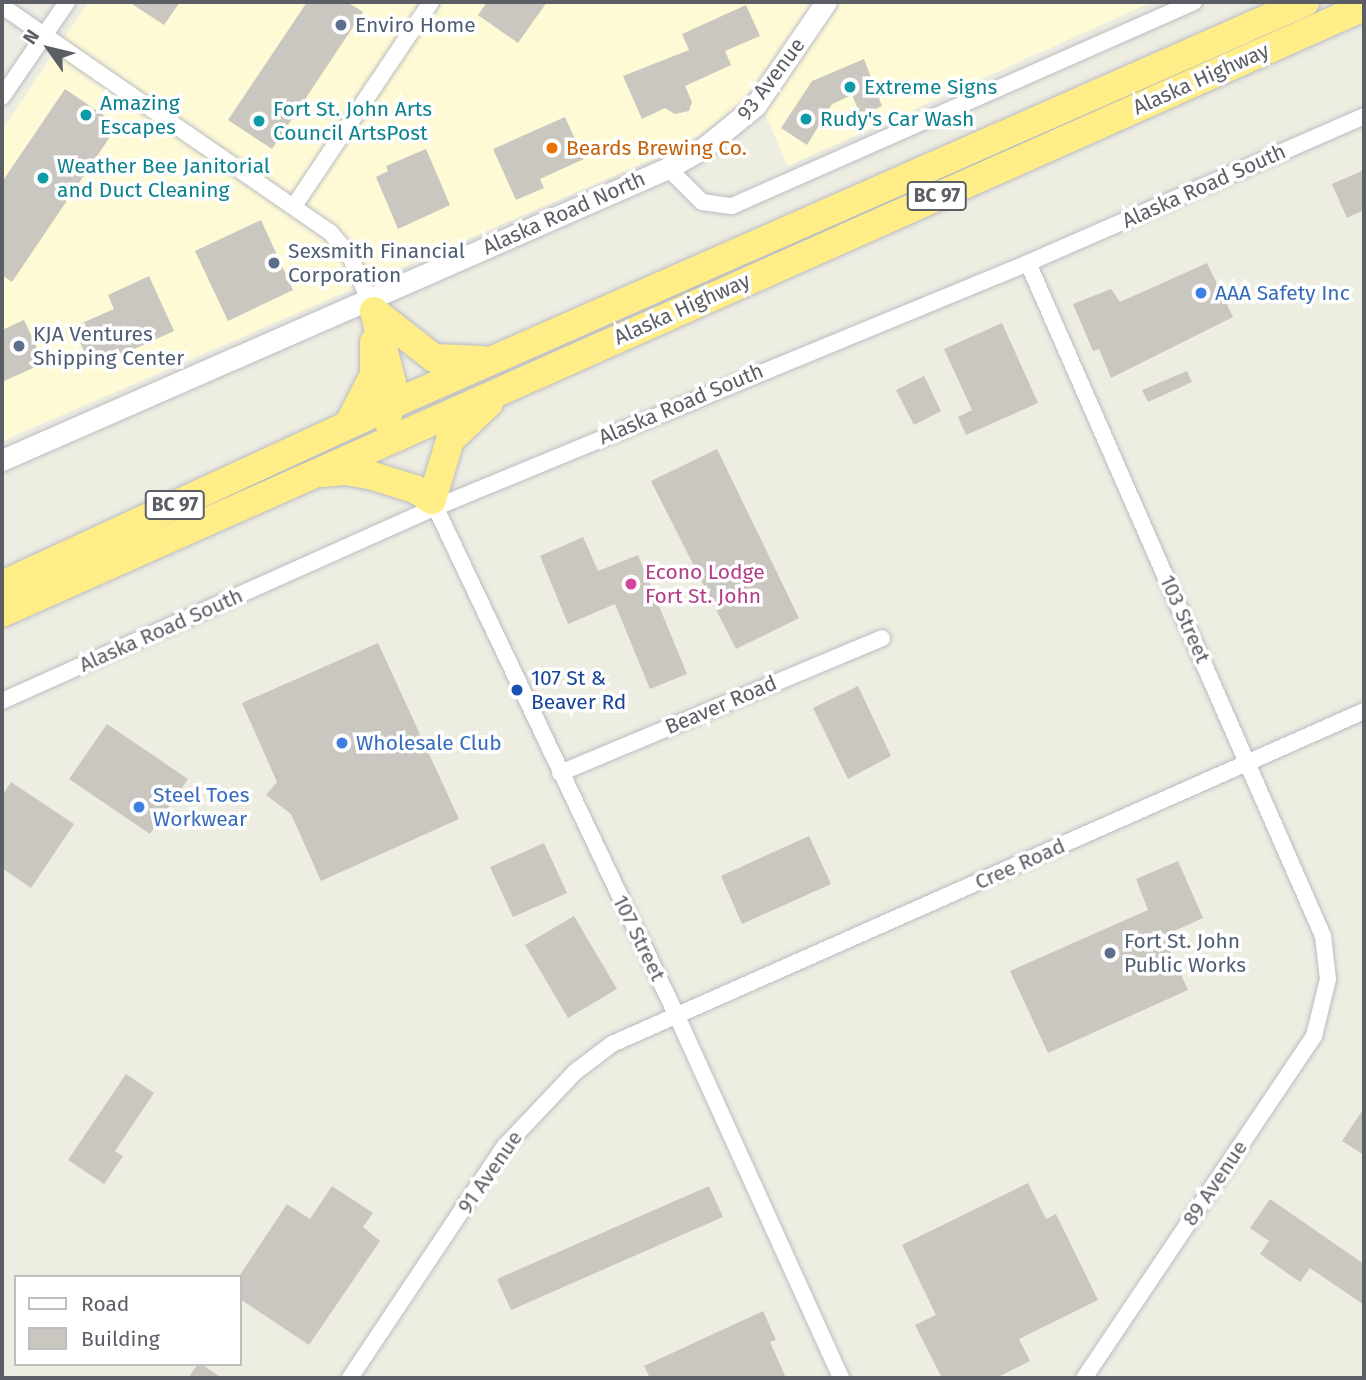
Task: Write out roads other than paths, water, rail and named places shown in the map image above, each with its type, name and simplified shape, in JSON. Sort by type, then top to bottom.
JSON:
[{"type":"highway","name":"Alaska Highway","points":[[2,585],[391,405],[1306,2]]},
{"type":"highway","name":"Alaska Highway","points":[[2,613],[1364,7]]},
{"type":"highway","points":[[372,305],[434,358],[498,359]]},
{"type":"highway","points":[[372,305],[389,360],[391,405],[381,443]]},
{"type":"highway","points":[[348,425],[374,375],[372,305]]},
{"type":"highway","points":[[433,504],[429,421],[453,379]]},
{"type":"highway","points":[[433,504],[450,440],[510,385]]},
{"type":"highway","points":[[308,475],[346,471],[373,476],[415,489],[433,504]]},
{"type":"street","points":[[2,97],[67,2]]},
{"type":"street","points":[[295,206],[431,2]]},
{"type":"street","name":"93 Avenue","points":[[668,168],[734,127],[755,106],[827,2]]},
{"type":"street","name":"Alaska Road North","points":[[2,460],[372,305],[668,168],[702,202],[732,206],[1194,2]]},
{"type":"street","points":[[2,6],[295,206],[340,242],[372,305]]},
{"type":"street","name":"Alaska Road South","points":[[2,701],[433,504],[1028,263],[1364,116]]},
{"type":"street","name":"103 Street","points":[[1028,263],[1323,936],[1328,979]]},
{"type":"street","name":"107 Street","points":[[433,504],[676,1014],[841,1378]]},
{"type":"street","name":"Beaver Road","points":[[560,773],[882,638]]},
{"type":"street","name":"Cree Road","points":[[676,1014],[1249,764],[1364,711]]},
{"type":"street","name":"89 Avenue","points":[[1084,1378],[1314,1036],[1328,979]]},
{"type":"street","name":"91 Avenue","points":[[350,1378],[505,1146],[539,1106],[612,1044],[676,1014]]},
{"type":"place","name":"Enviro Home","points":[[341,25]]},
{"type":"place","name":"Extreme Signs","points":[[850,87]]},
{"type":"place","name":"Amazing Escapes","points":[[86,115]]},
{"type":"place","name":"Rudy's Car Wash","points":[[806,119]]},
{"type":"place","name":"Fort St. John Arts Council ArtsPost","points":[[259,121]]},
{"type":"place","name":"Beards Brewing Co.","points":[[552,148]]},
{"type":"place","name":"Weather Bee Janitorial and Duct Cleaning","points":[[43,178]]},
{"type":"place","name":"Sexsmith Financial Corporation","points":[[274,263]]},
{"type":"place","name":"AAA Safety Inc","points":[[1201,293]]},
{"type":"place","name":"KJA Ventures Shipping Center","points":[[19,346]]},
{"type":"place","name":"Econo Lodge Fort St. John","points":[[631,584]]},
{"type":"place","name":"107 St & Beaver Rd","points":[[517,690]]},
{"type":"place","name":"Wholesale Club","points":[[342,743]]},
{"type":"place","name":"Steel Toes Workwear","points":[[139,807]]},
{"type":"place","name":"Fort St. John Public Works","points":[[1110,953]]}]
